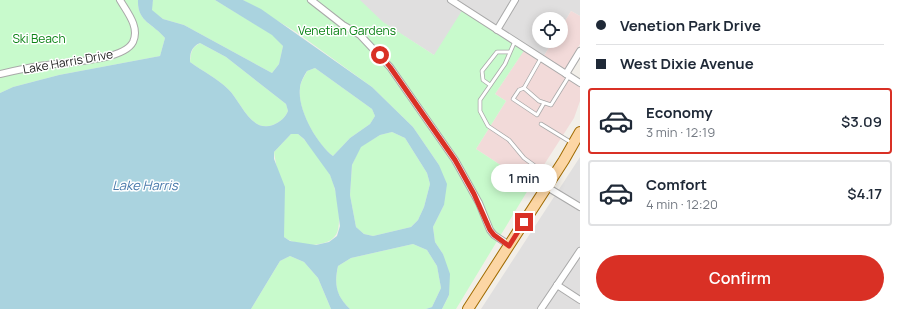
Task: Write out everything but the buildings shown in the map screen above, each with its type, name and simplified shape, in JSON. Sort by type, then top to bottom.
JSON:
[{"type":"main road","points":[[468,309],[574,144],[580,132]]},
{"type":"street","name":"Lake Harris Drive","points":[[0,74],[39,66],[112,55],[127,50],[135,37],[134,27],[120,0]]},
{"type":"street","points":[[311,0],[343,25],[360,35],[390,67],[458,166],[479,203],[490,230],[494,235],[509,246]]},
{"type":"street","points":[[451,0],[580,83]]},
{"type":"street","points":[[497,30],[515,0]]},
{"type":"street","points":[[567,75],[580,52]]},
{"type":"street","points":[[549,183],[580,207]]},
{"type":"street","points":[[541,309],[580,251]]},
{"type":"street","points":[[557,285],[580,300]]},
{"type":"lane","points":[[515,41],[505,64],[480,100],[480,110],[488,126],[509,140],[524,158],[549,183]]},
{"type":"lane","points":[[490,85],[483,80],[482,71],[497,52],[509,52]]},
{"type":"lane","points":[[540,58],[524,88],[519,90],[513,99],[537,115],[544,103]]},
{"type":"lane","points":[[524,88],[539,101],[551,105],[567,75]]},
{"type":"lane","points":[[540,124],[574,144]]},
{"type":"shaded area","points":[[348,0],[580,0],[580,16],[571,11],[568,16],[568,12],[532,12],[532,48],[549,48],[542,59],[434,55]]},
{"type":"shaded area","points":[[571,11],[580,16],[580,44],[563,73],[580,85],[580,101],[574,118],[531,185],[476,149],[506,101],[495,94],[525,49],[542,59],[549,48],[568,48],[568,16]]},
{"type":"shaded area","points":[[580,157],[580,309],[481,309]]},
{"type":"green space","name":"Ski Beach","points":[[0,0],[138,0],[138,7],[143,18],[165,38],[160,56],[59,75],[13,87],[0,93]]},
{"type":"green space","name":"Venetian Gardens","points":[[153,0],[215,0],[273,35],[283,46],[279,64],[272,73],[184,25],[163,19],[151,10]]},
{"type":"green space","points":[[243,0],[360,0],[383,22],[434,55],[463,9],[525,49],[495,94],[506,101],[476,149],[531,185],[456,309],[442,309],[449,295],[443,254],[435,242],[433,227],[444,205],[439,165],[413,127],[372,87],[296,32]]},
{"type":"green space","points":[[200,43],[226,57],[286,104],[288,111],[284,118],[273,125],[265,126],[252,120],[228,89],[219,81],[190,62],[192,51]]},
{"type":"green space","name":"Venetian Gardens","points":[[315,68],[372,109],[375,116],[370,124],[350,138],[333,156],[327,151],[309,126],[300,97],[301,84],[307,71]]},
{"type":"green space","points":[[392,132],[405,138],[427,173],[430,184],[424,207],[418,220],[411,227],[373,236],[364,234],[356,227],[350,195],[352,165],[360,147],[380,135]]},
{"type":"green space","points":[[291,134],[298,134],[303,138],[324,164],[332,180],[337,197],[339,216],[338,231],[332,239],[315,245],[301,244],[284,237],[284,210],[274,152]]},
{"type":"green space","points":[[413,244],[427,250],[437,266],[441,288],[432,307],[426,309],[350,309],[345,304],[339,295],[336,285],[338,266],[351,258]]},
{"type":"green space","points":[[290,256],[304,262],[318,278],[331,309],[251,309],[280,261]]},
{"type":"water","name":"Lake Harris","points":[[138,0],[153,0],[152,10],[163,19],[184,25],[272,73],[279,64],[283,46],[272,35],[215,0],[243,0],[261,9],[372,87],[413,127],[439,165],[447,184],[444,205],[433,227],[435,242],[443,254],[450,274],[449,295],[442,309],[426,309],[432,307],[441,288],[437,266],[427,250],[413,244],[351,258],[338,266],[336,278],[337,289],[345,304],[350,309],[331,309],[318,278],[304,262],[290,256],[280,261],[251,309],[0,309],[0,93],[13,87],[59,75],[160,56],[165,38],[143,18],[138,7]],"holes":[[[200,43],[226,57],[286,104],[288,111],[284,118],[273,125],[265,126],[252,120],[228,89],[219,81],[190,62],[190,56],[195,46]],[[315,68],[372,109],[375,116],[370,124],[350,138],[333,156],[315,135],[305,116],[300,96],[300,86],[307,71]],[[392,132],[405,138],[427,173],[430,184],[424,207],[418,220],[411,227],[373,236],[364,234],[356,227],[350,195],[352,165],[361,147],[380,135]],[[291,134],[298,134],[304,139],[330,175],[335,189],[340,226],[337,236],[329,242],[316,245],[290,241],[284,237],[285,187],[274,159],[274,152]]]},
{"type":"route","points":[[380,55],[455,160],[470,185],[490,230],[494,235],[509,246],[524,222]]}]
